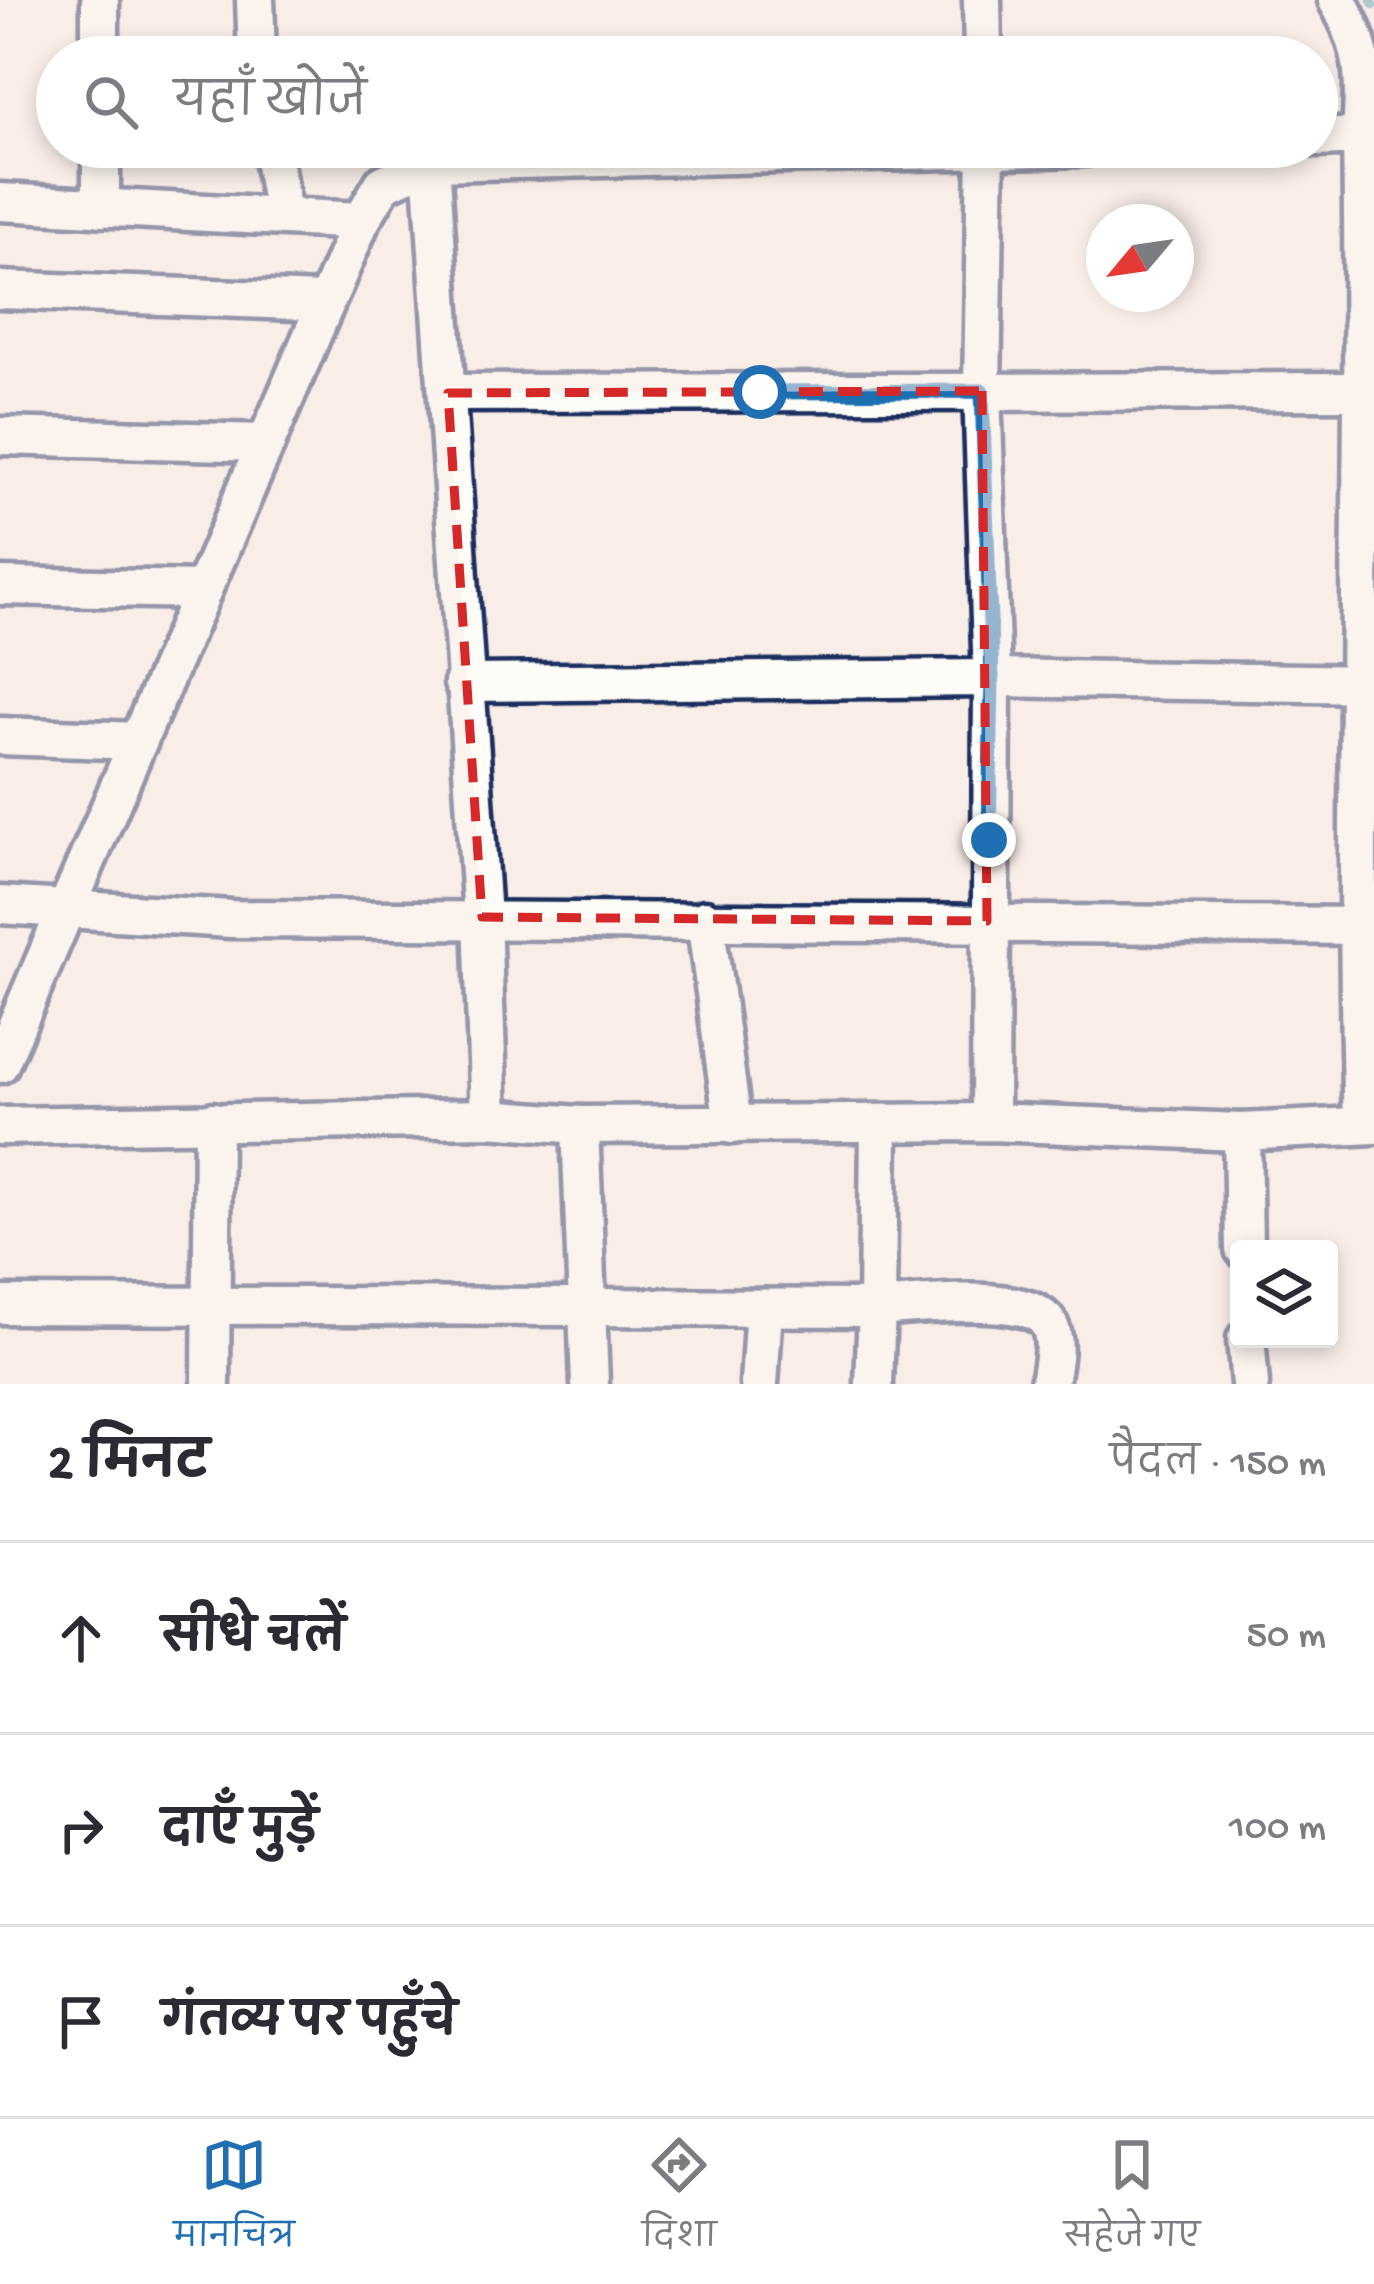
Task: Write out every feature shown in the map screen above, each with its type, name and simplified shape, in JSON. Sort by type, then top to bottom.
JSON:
[{"type":"street","points":[[100,0],[100,36]]},
{"type":"street","points":[[255,0],[256,36]]},
{"type":"street","points":[[982,0],[983,36]]},
{"type":"street","points":[[0,1126],[489,1118],[580,1125],[990,1122],[1242,1132],[1368,1124],[1370,391],[1360,136],[1369,76],[1358,35],[1337,0]]},
{"type":"street","points":[[1338,137],[1360,136]]},
{"type":"street","points":[[101,168],[101,208]]},
{"type":"street","points":[[275,168],[283,214]]},
{"type":"street","points":[[0,1064],[322,302],[383,184],[410,168]]},
{"type":"street","points":[[431,168],[482,917],[489,1118]]},
{"type":"street","points":[[986,168],[982,391],[992,678],[987,921],[990,1122]]},
{"type":"street","points":[[0,202],[361,220]]},
{"type":"street","points":[[0,290],[322,302]]},
{"type":"street","points":[[448,392],[1370,391]]},
{"type":"street","points":[[0,436],[266,443]]},
{"type":"street","points":[[0,586],[202,590]]},
{"type":"street","points":[[463,683],[992,678],[1368,684]]},
{"type":"street","points":[[0,736],[139,741]]},
{"type":"street","points":[[0,905],[231,919],[1365,926]]},
{"type":"street","points":[[705,919],[733,1125]]},
{"type":"street","points":[[211,1384],[213,1121]]},
{"type":"street","points":[[580,1125],[590,1384]]},
{"type":"street","points":[[874,1384],[879,1126]]},
{"type":"street","points":[[1242,1132],[1244,1240]]},
{"type":"street","points":[[0,1305],[877,1308],[1003,1304],[1036,1310],[1050,1325],[1054,1344],[1049,1384]]},
{"type":"street","points":[[759,1384],[764,1308]]},
{"type":"street","points":[[1247,1348],[1250,1384]]},
{"type":"highlighted area","points":[[982,391],[987,921],[482,917],[448,393]]},
{"type":"waterway","points":[[1371,0],[1374,5]]},
{"type":"route","points":[[760,392],[982,391],[992,678],[989,840]]}]
